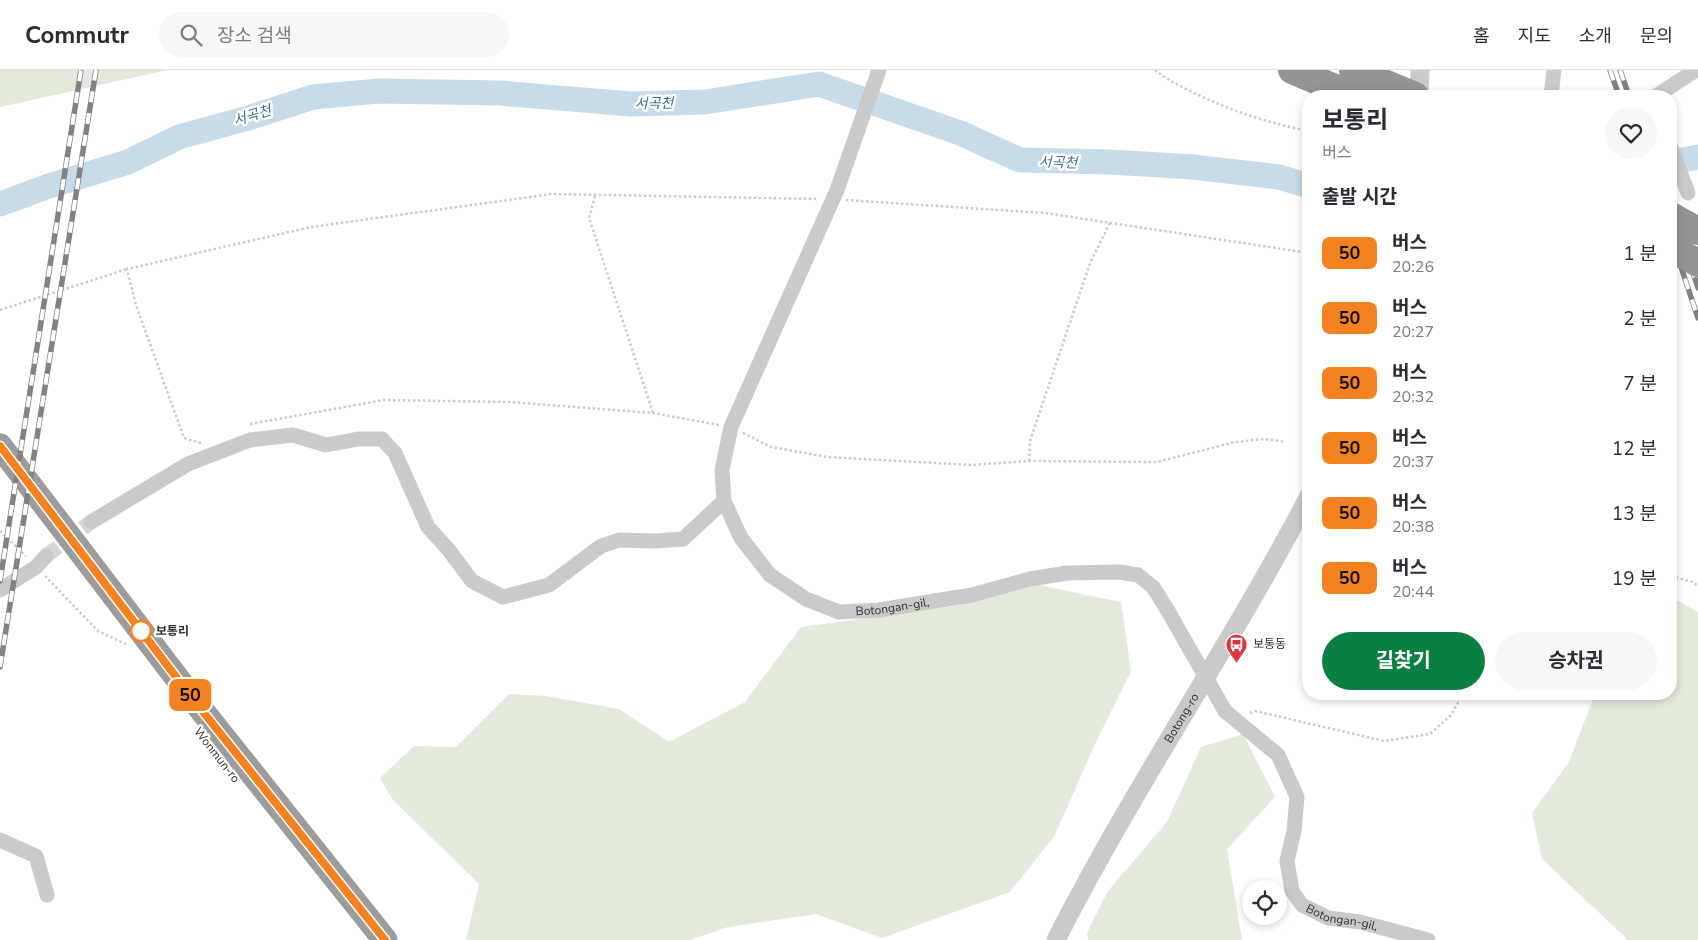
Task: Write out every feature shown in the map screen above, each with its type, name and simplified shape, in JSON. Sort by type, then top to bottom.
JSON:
[{"type":"highway","points":[[1292,70],[1340,90]]},
{"type":"highway","points":[[1353,70],[1402,90]]},
{"type":"highway","points":[[1677,219],[1698,231]]},
{"type":"highway","points":[[1677,251],[1698,263]]},
{"type":"highway","name":"Wonmun-ro","points":[[0,446],[196,703],[385,940]]},
{"type":"highway","name":"Wonmun-ro","points":[[0,474],[131,647],[364,940]]},
{"type":"street","name":"Botongan-gil,","points":[[878,70],[837,190],[731,427],[722,470],[724,501],[741,538],[770,575],[806,599],[839,612],[879,610],[962,596],[1030,580],[1067,574],[1119,572],[1138,576],[1153,587],[1230,714],[1278,755],[1297,797],[1294,831],[1287,861],[1292,892],[1302,905],[1328,918],[1360,922],[1428,940]]},
{"type":"street","points":[[1418,90],[1420,70]]},
{"type":"street","points":[[1552,90],[1554,70]]},
{"type":"street","points":[[1665,90],[1696,70]]},
{"type":"street","points":[[1677,164],[1688,194]]},
{"type":"street","points":[[91,522],[188,464],[250,440],[293,435],[326,445],[358,439],[382,439],[395,453],[428,527],[448,549],[472,581],[503,597],[549,585],[601,546],[619,540],[655,541],[683,539],[724,501]]},
{"type":"street","name":"Botong-ro","points":[[1056,940],[1082,888],[1202,685],[1302,508]]},
{"type":"street","points":[[0,590],[41,561]]},
{"type":"street","points":[[0,840],[36,856],[46,895]]},
{"type":"path","points":[[1155,70],[1212,102],[1282,126],[1302,129]]},
{"type":"path","points":[[0,310],[127,269],[311,227],[552,194],[610,196]]},
{"type":"path","points":[[595,196],[589,218],[653,413]]},
{"type":"path","points":[[1085,220],[1302,253]]},
{"type":"path","points":[[1029,461],[1030,441],[1090,263],[1110,223]]},
{"type":"path","points":[[127,269],[136,305],[184,438],[200,443],[209,440]]},
{"type":"path","points":[[242,428],[250,424],[384,400],[510,402],[653,413],[731,427],[771,447],[827,457],[972,465],[1029,461],[1157,462],[1235,442],[1264,439],[1286,442]]},
{"type":"path","points":[[0,531],[41,561],[98,631],[131,647]]},
{"type":"path","points":[[1677,578],[1693,582],[1698,586]]},
{"type":"path","points":[[1230,714],[1255,712],[1384,741],[1430,734],[1451,715],[1460,700]]},
{"type":"green space","points":[[0,70],[168,70],[0,107]]},
{"type":"green space","points":[[1038,585],[1121,602],[1131,671],[1095,744],[1055,835],[1010,892],[882,938],[816,914],[728,927],[690,940],[466,940],[479,884],[392,799],[380,778],[414,746],[456,747],[509,694],[545,696],[619,709],[669,742],[745,702],[801,627],[955,606]]},
{"type":"green space","points":[[1677,600],[1698,612],[1698,940],[1626,940],[1542,859],[1532,813],[1569,762],[1593,700],[1677,700]]},
{"type":"green space","points":[[1243,734],[1275,797],[1227,849],[1242,940],[1088,940],[1087,933],[1108,891],[1167,822],[1201,747]]},
{"type":"waterway","name":"서곡천","points":[[0,204],[46,187],[128,162],[179,137],[248,118],[313,97],[379,91],[500,93],[631,104],[705,102],[819,84],[960,133],[1020,160],[1111,162],[1193,167],[1279,177],[1302,184]]},
{"type":"waterway","name":"서곡천","points":[[1677,161],[1698,157]]},
{"type":"tunnel","points":[[46,556],[91,522]]},
{"type":"railway","points":[[0,581],[81,70]]},
{"type":"railway","points":[[0,667],[96,70]]},
{"type":"railway","points":[[1610,70],[1617,90]]},
{"type":"railway","points":[[1620,70],[1627,90]]},
{"type":"railway","points":[[1677,223],[1698,288]]},
{"type":"railway","points":[[1677,255],[1698,318]]},
{"type":"bus line","name":"50","points":[[0,446],[196,703],[385,940]]},
{"type":"place","name":"보통리","points":[[141,631]]},
{"type":"place","name":"보통동","points":[[1237,663]]}]
